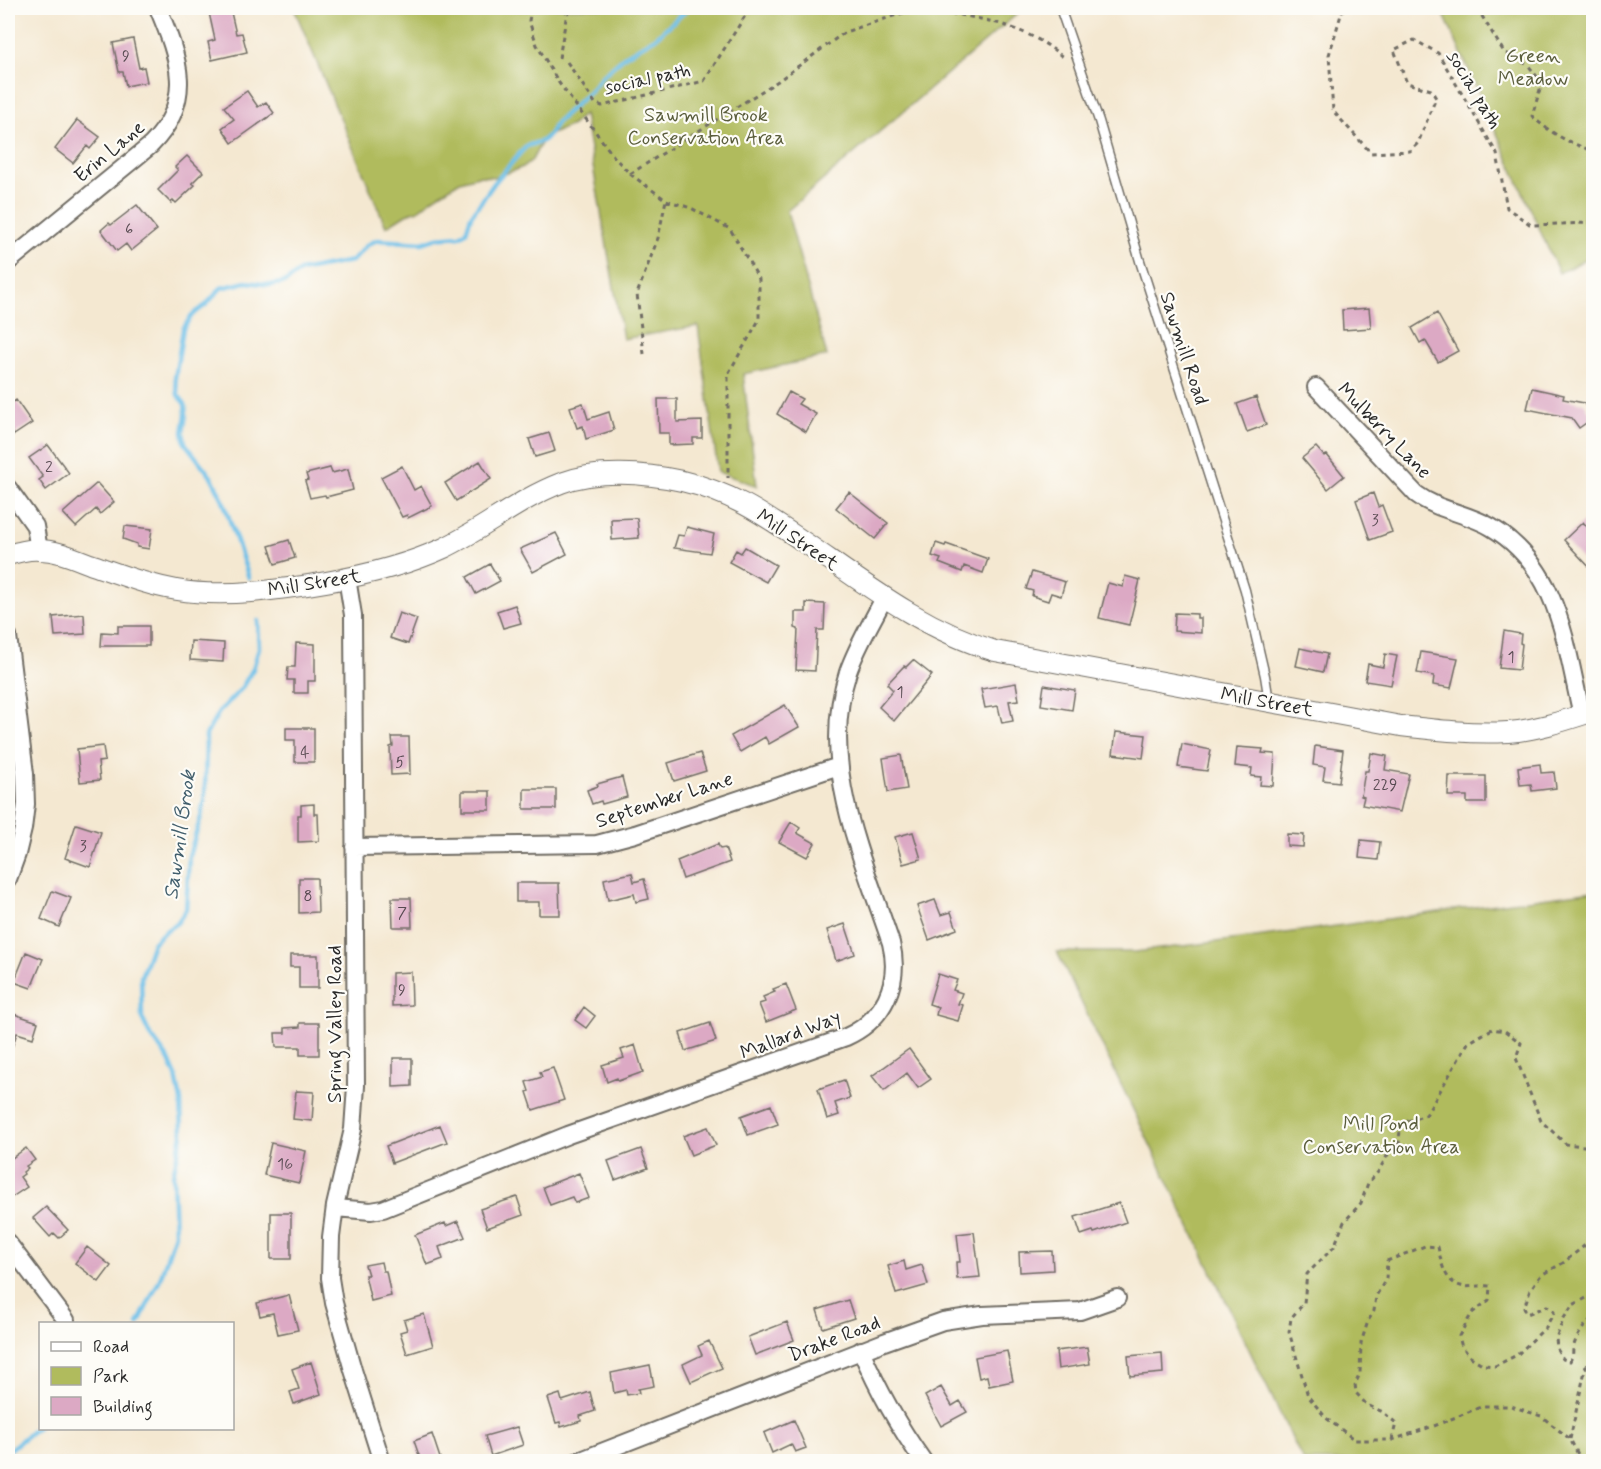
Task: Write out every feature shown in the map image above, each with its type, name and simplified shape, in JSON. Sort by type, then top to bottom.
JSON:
[{"type":"street","name":"Erin Lane","points":[[8,262],[151,145],[160,136],[171,118],[180,89],[179,69],[158,8]]},
{"type":"street","name":"Mulberry Lane","points":[[1316,387],[1412,491],[1432,504],[1491,527],[1527,557],[1542,577],[1552,596],[1588,713]]},
{"type":"street","name":"Mill Street","points":[[8,555],[39,550],[60,553],[143,582],[187,592],[264,590],[347,578],[407,562],[443,548],[542,492],[573,479],[595,476],[645,476],[688,483],[728,495],[762,514],[917,619],[951,636],[994,651],[1401,726],[1467,732],[1508,732],[1588,713]]},
{"type":"street","points":[[8,488],[34,526],[39,550]]},
{"type":"street","name":"Spring Valley Road","points":[[347,578],[353,615],[356,1086],[353,1129],[335,1208],[330,1255],[331,1290],[382,1461]]},
{"type":"street","name":"Mallard Way","points":[[335,1208],[371,1211],[383,1209],[568,1135],[846,1037],[877,1015],[889,995],[893,981],[894,958],[846,808],[839,766],[839,716],[848,672],[863,637],[884,598]]},
{"type":"street","points":[[8,636],[25,774],[26,804],[17,854],[8,879]]},
{"type":"street","name":"September Lane","points":[[354,847],[597,844],[839,766]]},
{"type":"street","points":[[8,1243],[66,1320]]},
{"type":"street","name":"Drake Road","points":[[576,1461],[909,1332],[963,1317],[1080,1311],[1117,1298]]},
{"type":"street","points":[[861,1350],[890,1412],[924,1461]]},
{"type":"lane","name":"Sawmill Road","points":[[1060,8],[1116,175],[1140,261],[1245,590],[1269,701]]},
{"type":"path","points":[[531,8],[529,21],[537,45],[559,83],[615,158],[630,174],[666,200],[691,208],[730,229],[759,279],[759,320],[728,374],[728,495]]},
{"type":"path","points":[[559,58],[567,13],[584,8]]},
{"type":"path","name":"social path","points":[[567,62],[596,102],[602,106],[704,81],[750,8]]},
{"type":"path","points":[[913,8],[981,18],[1030,34],[1061,55],[1084,77]]},
{"type":"path","points":[[630,174],[778,81],[845,32],[918,8]]},
{"type":"path","name":"social path","points":[[1343,8],[1329,55],[1332,111],[1371,153],[1410,151],[1418,142],[1436,98],[1431,90],[1407,83],[1394,50],[1414,40],[1438,53],[1497,154],[1507,208],[1531,225],[1589,223],[1593,220]]},
{"type":"path","name":"social path","points":[[1477,8],[1504,52],[1528,66],[1542,83],[1532,116],[1544,127],[1574,145],[1593,151]]},
{"type":"path","points":[[644,354],[637,294],[658,238],[666,200]]},
{"type":"path","points":[[1582,1461],[1570,1439],[1541,1416],[1511,1406],[1483,1406],[1392,1440],[1355,1440],[1326,1418],[1308,1396],[1290,1332],[1291,1318],[1304,1303],[1307,1274],[1334,1247],[1344,1222],[1361,1203],[1368,1183],[1378,1172],[1386,1156],[1399,1143],[1400,1129],[1408,1121],[1426,1114],[1468,1043],[1492,1029],[1505,1031],[1521,1043],[1516,1058],[1541,1121],[1566,1144],[1593,1147]]},
{"type":"path","points":[[1392,1440],[1396,1423],[1383,1412],[1367,1405],[1356,1393],[1355,1384],[1360,1374],[1361,1343],[1374,1311],[1376,1296],[1386,1279],[1387,1261],[1425,1246],[1438,1247],[1442,1265],[1450,1281],[1462,1287],[1478,1284],[1490,1286],[1489,1300],[1472,1313],[1459,1336],[1469,1356],[1484,1365],[1495,1366],[1517,1355],[1546,1327],[1554,1312],[1547,1306],[1527,1314],[1524,1308],[1530,1290],[1541,1275],[1563,1263],[1593,1238]]},
{"type":"path","points":[[1593,1294],[1573,1305],[1564,1318],[1556,1338],[1557,1349],[1563,1359],[1570,1361],[1574,1355],[1572,1349],[1586,1322],[1593,1317]]},
{"type":"path","points":[[1570,1439],[1586,1365],[1593,1349]]},
{"type":"green space","name":"Sawmill Brook Conservation Area","points":[[294,8],[1024,8],[787,211],[827,356],[743,374],[757,486],[718,472],[698,326],[623,339],[584,114],[572,125],[547,136],[532,160],[523,167],[497,177],[478,176],[460,181],[418,210],[406,214],[386,227]]},
{"type":"green space","name":"Green Meadow","points":[[1441,8],[1593,8],[1593,256],[1559,273]]},
{"type":"green space","name":"Mill Pond Conservation Area","points":[[1593,891],[1593,1461],[1303,1461],[1057,952],[1135,952]]},
{"type":"building","points":[[208,8],[230,8],[236,34],[242,33],[247,52],[212,60],[208,42],[215,40]]},
{"type":"building","points":[[133,39],[139,68],[144,67],[147,82],[126,86],[123,72],[119,72],[113,43]]},
{"type":"building","points":[[247,91],[258,107],[266,102],[274,113],[232,143],[222,128],[234,119],[224,107]]},
{"type":"building","points":[[77,120],[100,137],[90,149],[87,146],[73,163],[55,149]]},
{"type":"building","points":[[187,156],[203,172],[192,183],[195,185],[176,203],[173,200],[171,203],[158,190],[178,170],[175,167]]},
{"type":"building","points":[[137,205],[157,230],[131,251],[126,244],[117,251],[101,230]]},
{"type":"building","points":[[1369,308],[1371,328],[1343,330],[1342,310]]},
{"type":"building","points":[[1437,313],[1458,351],[1438,362],[1425,340],[1420,343],[1412,328]]},
{"type":"building","points":[[1532,388],[1564,395],[1563,399],[1584,403],[1593,418],[1579,428],[1572,418],[1527,409]]},
{"type":"building","points":[[789,392],[802,399],[798,404],[816,414],[806,432],[777,414]]},
{"type":"building","points":[[1256,397],[1266,425],[1247,432],[1237,404]]},
{"type":"building","points":[[658,399],[677,399],[677,422],[702,421],[702,438],[693,438],[693,444],[669,445],[669,433],[659,433]]},
{"type":"building","points":[[16,400],[32,423],[14,435],[8,425],[8,406]]},
{"type":"building","points":[[583,403],[588,419],[609,412],[614,430],[586,439],[583,426],[577,428],[570,407]]},
{"type":"building","points":[[549,433],[555,451],[535,457],[529,439]]},
{"type":"building","points":[[48,445],[69,473],[46,490],[39,480],[43,477],[29,458]]},
{"type":"building","points":[[1316,447],[1324,456],[1327,455],[1344,476],[1328,489],[1302,458]]},
{"type":"building","points":[[480,461],[491,479],[456,501],[445,483]]},
{"type":"building","points":[[402,466],[414,490],[421,486],[432,506],[408,518],[407,515],[402,517],[381,477]]},
{"type":"building","points":[[330,468],[332,473],[348,469],[353,490],[326,497],[325,495],[310,498],[305,481],[308,480],[306,474]]},
{"type":"building","points":[[97,483],[114,502],[100,514],[96,509],[76,527],[63,513]]},
{"type":"building","points":[[849,492],[888,523],[875,539],[836,508]]},
{"type":"building","points":[[1373,493],[1378,507],[1382,505],[1392,532],[1370,540],[1356,500]]},
{"type":"building","points":[[637,518],[639,538],[612,540],[611,519]]},
{"type":"building","points":[[1583,522],[1593,534],[1593,571],[1564,540]]},
{"type":"building","points":[[125,526],[152,529],[149,549],[137,547],[137,544],[123,539]]},
{"type":"building","points":[[687,527],[714,534],[710,553],[674,548],[678,535],[684,536]]},
{"type":"building","points":[[556,533],[567,554],[533,572],[520,549]]},
{"type":"building","points":[[289,540],[295,558],[275,564],[269,546]]},
{"type":"building","points":[[936,543],[945,546],[946,544],[988,559],[983,573],[964,566],[962,572],[939,563],[941,559],[932,556]]},
{"type":"building","points":[[745,547],[776,565],[766,582],[729,562],[736,550],[741,553]]},
{"type":"building","points":[[490,564],[500,581],[476,594],[467,577]]},
{"type":"building","points":[[1032,572],[1065,582],[1061,596],[1051,593],[1048,601],[1032,596],[1033,591],[1026,589]]},
{"type":"building","points":[[1125,576],[1140,580],[1129,625],[1099,618],[1108,583],[1123,587]]},
{"type":"building","points":[[806,603],[825,604],[824,630],[817,630],[815,671],[796,670],[798,629],[795,628],[795,612],[806,612]]},
{"type":"building","points":[[515,605],[521,623],[503,628],[497,611]]},
{"type":"building","points":[[399,613],[417,619],[408,644],[390,638]]},
{"type":"building","points":[[1175,613],[1197,614],[1197,618],[1201,618],[1201,633],[1174,631]]},
{"type":"building","points":[[84,614],[85,634],[55,636],[53,617]]},
{"type":"building","points":[[118,626],[149,626],[149,646],[101,646],[102,632],[118,633]]},
{"type":"building","points":[[1504,631],[1521,634],[1519,670],[1499,668]]},
{"type":"building","points":[[191,641],[224,643],[223,662],[190,660]]},
{"type":"building","points":[[296,643],[315,644],[315,681],[308,681],[308,693],[294,693],[294,680],[287,680],[288,667],[295,667]]},
{"type":"building","points":[[1300,648],[1327,654],[1323,672],[1296,666]]},
{"type":"building","points":[[1421,652],[1458,658],[1451,688],[1433,685],[1434,676],[1417,673]]},
{"type":"building","points":[[1385,654],[1397,656],[1391,685],[1365,681],[1368,664],[1383,667]]},
{"type":"building","points":[[913,660],[932,675],[894,721],[879,707],[893,690],[887,684]]},
{"type":"building","points":[[1016,683],[1019,700],[1009,701],[1013,721],[1002,723],[998,706],[985,708],[981,689]]},
{"type":"building","points":[[1044,685],[1075,690],[1072,710],[1041,705]]},
{"type":"building","points":[[785,705],[799,727],[769,744],[765,737],[740,752],[731,736]]},
{"type":"building","points":[[286,728],[314,728],[314,762],[295,762],[295,740],[286,740]]},
{"type":"building","points":[[1116,732],[1146,735],[1143,758],[1113,754]]},
{"type":"building","points":[[392,737],[409,737],[410,774],[391,775]]},
{"type":"building","points":[[1182,744],[1211,750],[1207,771],[1178,767]]},
{"type":"building","points":[[103,746],[105,761],[98,762],[100,780],[80,782],[77,749]]},
{"type":"building","points":[[1315,746],[1343,750],[1339,782],[1323,780],[1325,767],[1313,765]]},
{"type":"building","points":[[1237,747],[1263,749],[1262,753],[1275,754],[1273,786],[1260,785],[1261,777],[1251,776],[1252,768],[1235,766]]},
{"type":"building","points":[[700,753],[706,771],[674,781],[668,763]]},
{"type":"building","points":[[1371,753],[1387,756],[1385,770],[1409,774],[1400,812],[1362,805],[1365,771],[1368,771]]},
{"type":"building","points":[[901,755],[907,789],[888,792],[883,758]]},
{"type":"building","points":[[1540,764],[1541,773],[1554,772],[1556,788],[1532,791],[1531,784],[1520,785],[1518,767]]},
{"type":"building","points":[[1449,776],[1486,776],[1486,803],[1467,803],[1467,796],[1448,796]]},
{"type":"building","points":[[622,777],[627,797],[602,804],[601,801],[592,804],[587,790],[598,786],[597,784]]},
{"type":"building","points":[[524,789],[556,789],[556,809],[524,809]]},
{"type":"building","points":[[462,791],[490,791],[490,810],[462,810]]},
{"type":"building","points":[[314,804],[314,814],[318,814],[319,841],[298,842],[298,815],[301,815],[301,805]]},
{"type":"building","points":[[791,822],[800,828],[797,833],[815,843],[807,857],[779,842]]},
{"type":"building","points":[[76,824],[101,832],[90,867],[65,858]]},
{"type":"building","points":[[913,832],[921,859],[903,864],[895,837]]},
{"type":"building","points":[[1287,834],[1304,835],[1303,847],[1287,846]]},
{"type":"building","points":[[1361,840],[1380,842],[1378,860],[1359,858]]},
{"type":"building","points":[[718,844],[720,849],[725,848],[730,862],[683,879],[677,861]]},
{"type":"building","points":[[632,873],[634,882],[644,879],[649,899],[636,902],[634,894],[608,900],[604,879]]},
{"type":"building","points":[[299,878],[317,878],[318,912],[299,913]]},
{"type":"building","points":[[516,883],[559,883],[560,915],[539,915],[539,902],[516,902]]},
{"type":"building","points":[[52,891],[71,898],[59,927],[41,919]]},
{"type":"building","points":[[392,898],[411,898],[412,927],[393,927]]},
{"type":"building","points":[[935,900],[941,915],[951,912],[957,929],[929,940],[917,906]]},
{"type":"building","points":[[845,924],[855,954],[836,961],[827,930]]},
{"type":"building","points":[[26,952],[43,959],[31,988],[14,982]]},
{"type":"building","points":[[290,955],[318,955],[318,988],[299,988],[299,967],[290,967]]},
{"type":"building","points":[[411,972],[412,1005],[392,1006],[392,973]]},
{"type":"building","points":[[938,974],[957,980],[953,990],[962,993],[958,1004],[963,1005],[958,1021],[936,1015],[938,1007],[929,1004]]},
{"type":"building","points":[[786,984],[796,1010],[766,1022],[759,1004],[765,1002],[763,997],[775,992],[773,989]]},
{"type":"building","points":[[584,1007],[595,1016],[586,1028],[575,1020]]},
{"type":"building","points":[[8,1012],[38,1022],[33,1038],[17,1033],[9,1056],[8,1055]]},
{"type":"building","points":[[300,1023],[319,1023],[319,1055],[300,1055],[300,1047],[276,1047],[275,1033],[285,1033],[285,1028],[300,1027]]},
{"type":"building","points":[[710,1023],[716,1041],[685,1051],[680,1033]]},
{"type":"building","points":[[635,1045],[643,1072],[618,1081],[617,1078],[607,1082],[602,1065],[624,1058],[621,1050]]},
{"type":"building","points":[[909,1049],[931,1079],[918,1088],[907,1073],[884,1091],[872,1076]]},
{"type":"building","points":[[393,1058],[412,1058],[412,1086],[393,1087]]},
{"type":"building","points":[[553,1068],[564,1100],[533,1110],[526,1082],[542,1077],[540,1072]]},
{"type":"building","points":[[844,1080],[850,1098],[835,1103],[839,1115],[827,1119],[818,1089]]},
{"type":"building","points":[[296,1091],[314,1092],[312,1121],[293,1119]]},
{"type":"building","points":[[771,1105],[778,1124],[748,1135],[741,1116]]},
{"type":"building","points":[[440,1125],[447,1142],[392,1163],[386,1146]]},
{"type":"building","points":[[708,1127],[716,1145],[691,1155],[683,1136]]},
{"type":"building","points":[[271,1143],[306,1151],[299,1183],[264,1175]]},
{"type":"building","points":[[26,1148],[35,1160],[26,1166],[28,1168],[20,1177],[27,1187],[12,1197],[8,1190],[8,1161]]},
{"type":"building","points":[[641,1149],[648,1168],[615,1180],[608,1161]]},
{"type":"building","points":[[579,1173],[589,1198],[575,1203],[572,1197],[550,1205],[543,1187]]},
{"type":"building","points":[[517,1197],[523,1215],[487,1228],[480,1209]]},
{"type":"building","points":[[1119,1203],[1126,1222],[1081,1235],[1075,1217]]},
{"type":"building","points":[[46,1207],[68,1230],[59,1238],[54,1233],[50,1237],[33,1218]]},
{"type":"building","points":[[271,1213],[291,1213],[291,1259],[271,1259]]},
{"type":"building","points":[[458,1221],[465,1237],[439,1247],[443,1259],[427,1265],[415,1235],[445,1223],[446,1226]]},
{"type":"building","points":[[974,1232],[980,1277],[957,1279],[956,1262],[960,1262],[957,1234]]},
{"type":"building","points":[[87,1247],[111,1266],[99,1282],[75,1263]]},
{"type":"building","points":[[1052,1251],[1053,1270],[1020,1272],[1019,1252]]},
{"type":"building","points":[[904,1261],[906,1270],[922,1265],[928,1285],[896,1294],[888,1266]]},
{"type":"building","points":[[381,1262],[383,1271],[386,1271],[391,1296],[371,1301],[365,1265]]},
{"type":"building","points":[[289,1295],[298,1330],[278,1334],[273,1313],[260,1316],[257,1303]]},
{"type":"building","points":[[848,1300],[854,1318],[823,1328],[817,1310]]},
{"type":"building","points":[[424,1314],[433,1346],[407,1354],[400,1332],[407,1330],[404,1320]]},
{"type":"building","points":[[787,1322],[794,1340],[755,1355],[748,1337]]},
{"type":"building","points":[[709,1341],[722,1368],[691,1382],[683,1364],[702,1355],[698,1346]]},
{"type":"building","points":[[1087,1347],[1090,1364],[1058,1369],[1056,1351]]},
{"type":"building","points":[[1007,1351],[1013,1381],[989,1386],[987,1376],[979,1378],[975,1357]]},
{"type":"building","points":[[1162,1353],[1163,1373],[1130,1376],[1128,1356]]},
{"type":"building","points":[[311,1362],[321,1394],[294,1404],[290,1392],[299,1389],[292,1369]]},
{"type":"building","points":[[650,1365],[654,1386],[638,1389],[639,1393],[627,1395],[626,1390],[614,1393],[611,1373]]},
{"type":"building","points":[[941,1387],[952,1406],[960,1401],[967,1412],[941,1426],[925,1396]]},
{"type":"building","points":[[590,1392],[595,1411],[580,1416],[581,1421],[561,1427],[560,1422],[556,1423],[548,1398],[560,1394],[562,1401]]},
{"type":"building","points":[[794,1420],[806,1448],[795,1452],[791,1444],[772,1453],[764,1433]]},
{"type":"building","points":[[517,1427],[523,1445],[491,1456],[485,1436]]},
{"type":"building","points":[[432,1434],[441,1461],[421,1461],[414,1441]]},
{"type":"waterway","name":"Sawmill Brook","points":[[249,578],[223,500],[212,478],[185,443],[183,432],[185,404],[178,395],[175,378],[183,329],[192,315],[206,305],[221,288],[246,282],[271,285],[286,282],[300,271],[352,261],[367,245],[377,240],[422,243],[437,238],[460,236],[466,232],[471,216],[495,182],[527,146],[542,141],[548,136],[556,123],[592,89],[602,76],[626,55],[655,38],[689,8]]},
{"type":"waterway","name":"Sawmill Brook","points":[[139,1322],[160,1279],[175,1234],[173,1175],[182,1135],[181,1101],[176,1076],[169,1060],[149,1033],[142,1018],[141,977],[153,943],[177,923],[186,910],[189,856],[201,817],[205,794],[206,735],[219,712],[241,689],[253,669],[259,648],[258,621]]},
{"type":"waterway","name":"Sawmill Brook","points":[[8,1451],[39,1426]]}]
